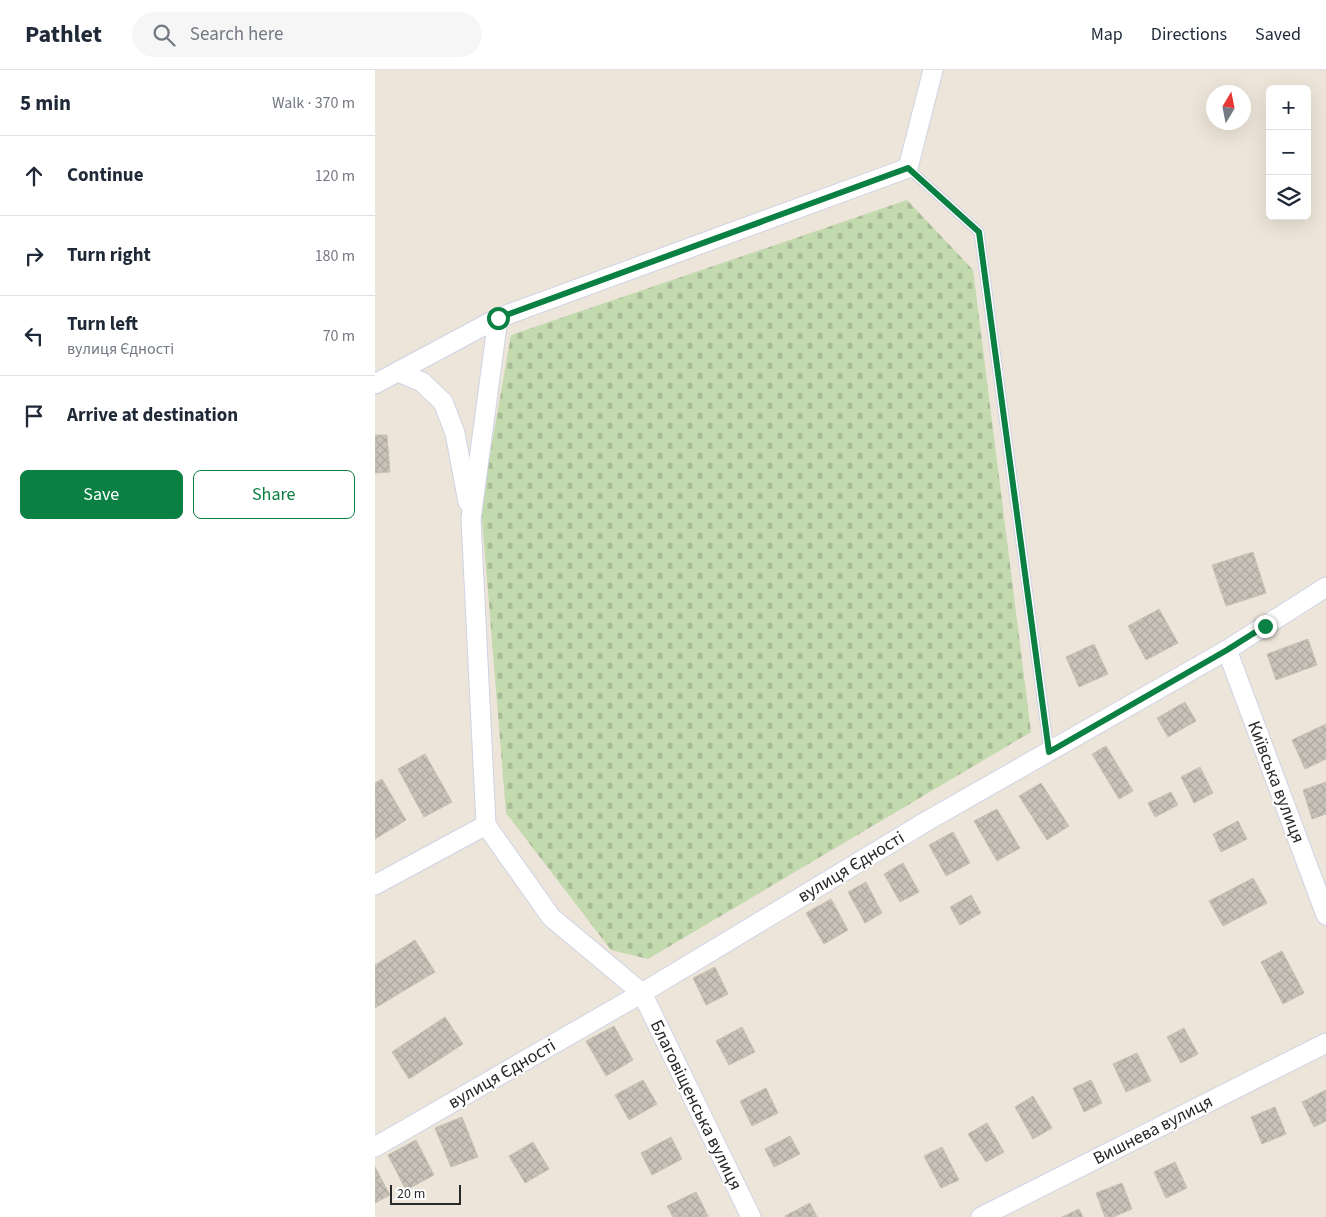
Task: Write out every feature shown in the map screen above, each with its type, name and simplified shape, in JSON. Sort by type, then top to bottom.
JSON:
[{"type":"street","points":[[375,384],[498,318],[908,168],[933,70]]},
{"type":"street","points":[[471,519],[498,318]]},
{"type":"street","points":[[398,372],[422,382],[443,402],[455,433],[471,519],[486,825],[551,917],[642,993]]},
{"type":"street","name":"вулиця Єдності","points":[[375,1147],[642,993],[913,830],[1227,650],[1326,587]]},
{"type":"street","name":"Київська вулиця","points":[[1227,650],[1326,915]]},
{"type":"street","points":[[375,885],[486,825]]},
{"type":"street","name":"Благовіщенська вулиця","points":[[642,993],[751,1217]]},
{"type":"street","name":"Вишнева вулиця","points":[[981,1217],[1326,1042]]},
{"type":"lane","points":[[908,168],[979,232],[1049,752]]},
{"type":"green space","points":[[907,200],[973,270],[1031,732],[648,959],[611,950],[506,813],[481,506],[511,335]]},
{"type":"building","points":[[375,435],[387,435],[390,472],[375,473]]},
{"type":"building","points":[[1253,552],[1266,593],[1226,606],[1212,565]]},
{"type":"building","points":[[1159,609],[1178,643],[1146,660],[1128,626]]},
{"type":"building","points":[[1308,639],[1317,665],[1276,680],[1267,654]]},
{"type":"building","points":[[1094,644],[1108,674],[1079,687],[1066,657]]},
{"type":"building","points":[[1185,702],[1196,721],[1168,737],[1157,718]]},
{"type":"building","points":[[1326,724],[1326,759],[1305,769],[1292,740]]},
{"type":"building","points":[[1106,746],[1133,791],[1119,799],[1092,754]]},
{"type":"building","points":[[425,754],[452,802],[424,817],[398,769]]},
{"type":"building","points":[[1200,767],[1213,793],[1194,803],[1181,777]]},
{"type":"building","points":[[382,779],[406,820],[375,839],[375,783]]},
{"type":"building","points":[[1326,782],[1326,814],[1312,819],[1303,790]]},
{"type":"building","points":[[1041,783],[1069,826],[1047,840],[1019,796]]},
{"type":"building","points":[[1171,792],[1178,805],[1155,817],[1148,803]]},
{"type":"building","points":[[997,809],[1020,848],[997,861],[974,821]]},
{"type":"building","points":[[1238,821],[1247,839],[1221,852],[1213,834]]},
{"type":"building","points":[[953,832],[970,863],[946,876],[929,845]]},
{"type":"building","points":[[903,863],[919,892],[900,902],[884,874]]},
{"type":"building","points":[[1253,878],[1267,903],[1223,926],[1209,901]]},
{"type":"building","points":[[866,882],[882,913],[865,923],[848,892]]},
{"type":"building","points":[[971,895],[981,913],[960,925],[950,907]]},
{"type":"building","points":[[831,899],[848,930],[824,944],[806,913]]},
{"type":"building","points":[[415,940],[435,972],[375,1008],[375,965]]},
{"type":"building","points":[[1282,951],[1304,993],[1283,1004],[1261,962]]},
{"type":"building","points":[[715,967],[728,994],[706,1005],[693,978]]},
{"type":"building","points":[[445,1017],[463,1044],[409,1079],[392,1052]]},
{"type":"building","points":[[614,1026],[633,1060],[606,1076],[586,1041]]},
{"type":"building","points":[[742,1027],[755,1052],[729,1065],[716,1041]]},
{"type":"building","points":[[1184,1028],[1198,1054],[1181,1063],[1167,1037]]},
{"type":"building","points":[[1137,1053],[1151,1081],[1126,1092],[1113,1064]]},
{"type":"building","points":[[643,1080],[657,1104],[629,1120],[615,1095]]},
{"type":"building","points":[[1091,1080],[1102,1103],[1084,1112],[1073,1088]]},
{"type":"building","points":[[766,1088],[778,1113],[752,1126],[740,1101]]},
{"type":"building","points":[[1326,1090],[1326,1121],[1314,1127],[1302,1102]]},
{"type":"building","points":[[1033,1096],[1052,1128],[1033,1139],[1015,1107]]},
{"type":"building","points":[[1275,1107],[1286,1134],[1262,1144],[1251,1117]]},
{"type":"building","points":[[462,1117],[478,1157],[451,1167],[435,1128]]},
{"type":"building","points":[[987,1123],[1004,1152],[986,1162],[968,1134]]},
{"type":"building","points":[[790,1136],[800,1154],[774,1167],[765,1149]]},
{"type":"building","points":[[671,1137],[682,1159],[652,1175],[641,1153]]},
{"type":"building","points":[[416,1140],[434,1175],[406,1190],[388,1155]]},
{"type":"building","points":[[533,1142],[549,1169],[525,1183],[509,1156]]},
{"type":"building","points":[[942,1147],[959,1180],[941,1188],[924,1156]]},
{"type":"building","points":[[1175,1162],[1187,1188],[1166,1198],[1154,1172]]},
{"type":"building","points":[[375,1167],[390,1195],[375,1203]]},
{"type":"building","points":[[1122,1183],[1132,1209],[1113,1217],[1105,1217],[1096,1193]]},
{"type":"building","points":[[696,1192],[708,1216],[673,1217],[667,1206]]},
{"type":"building","points":[[810,1203],[817,1217],[785,1216]]},
{"type":"building","points":[[1079,1209],[1083,1217],[1062,1217]]},
{"type":"route","points":[[498,318],[908,168],[979,232],[1049,752],[1227,650],[1265,626]]}]
